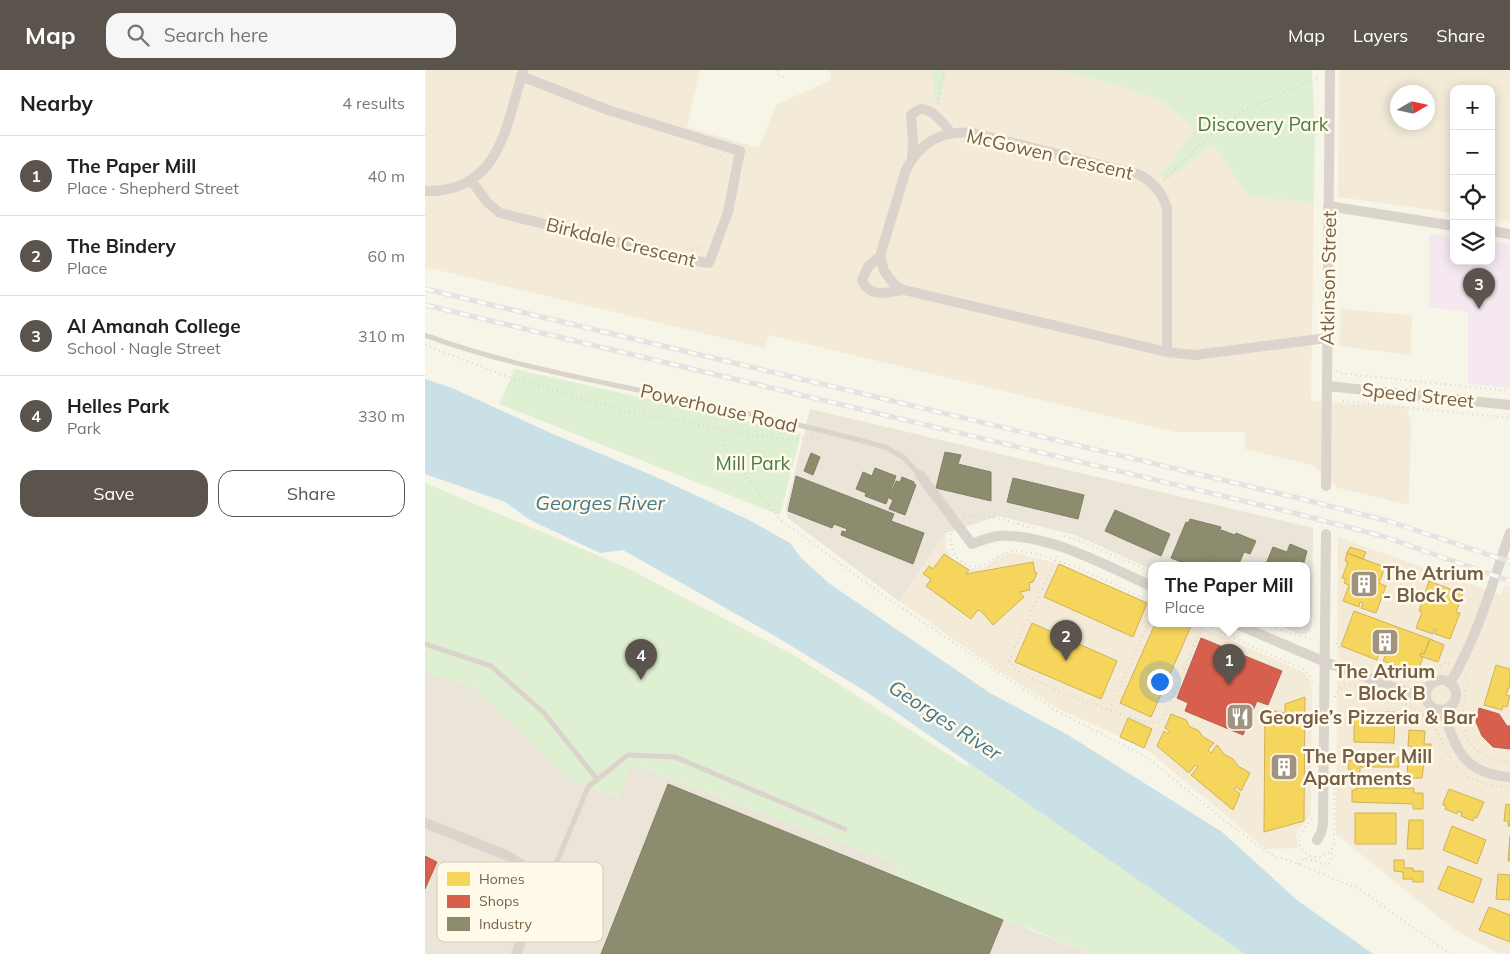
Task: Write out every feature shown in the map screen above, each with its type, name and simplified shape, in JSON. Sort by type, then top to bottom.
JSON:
[{"type":"street","name":"Birkdale Crescent","points":[[471,180],[487,202],[500,214],[685,259],[709,263],[728,212],[740,151],[607,110],[541,84],[522,73]]},
{"type":"street","points":[[425,191],[439,192],[471,180],[489,163],[498,150],[522,73]]},
{"type":"street","name":"Atkinson Street","points":[[1326,486],[1330,73]]},
{"type":"street","name":"McGowen Crescent","points":[[912,158],[911,116],[917,111],[923,109],[931,112],[943,122],[951,133]]},
{"type":"street","name":"McGowen Crescent","points":[[904,290],[874,293],[866,289],[862,280],[868,267],[880,256],[906,170],[912,158],[929,142],[951,133],[973,133],[1138,174],[1157,187],[1167,208],[1169,222],[1167,352]]},
{"type":"street","points":[[1328,206],[1450,225]]},
{"type":"street","points":[[1495,232],[1510,234]]},
{"type":"street","name":"McGowen Crescent","points":[[880,256],[884,271],[897,287],[904,290],[1167,352],[1195,355],[1327,338]]},
{"type":"street","name":"Speed Street","points":[[1327,386],[1510,405]]},
{"type":"street","name":"Powerhouse Road","points":[[920,474],[972,544],[996,536],[1008,536],[1047,542],[1060,547]]},
{"type":"street","points":[[1450,682],[1464,659],[1480,623],[1510,533]]},
{"type":"street","points":[[1317,840],[1323,824],[1326,534]]},
{"type":"street","points":[[1060,547],[1092,559],[1148,585]]},
{"type":"street","points":[[1243,627],[1325,662],[1409,693],[1426,695]]},
{"type":"street","points":[[1441,680],[1450,682],[1456,690],[1456,699],[1451,707],[1443,711],[1433,708],[1426,695],[1432,682],[1441,680]]},
{"type":"street","points":[[1443,711],[1456,748],[1466,760],[1476,768],[1491,774],[1510,777]]},
{"type":"street","points":[[425,823],[517,862]]},
{"type":"street","points":[[516,954],[521,942]]},
{"type":"lane","name":"Powerhouse Road","points":[[425,335],[480,354],[597,382],[758,415],[885,447],[903,457],[920,474]]},
{"type":"lane","points":[[425,644],[491,666],[543,712],[597,779]]},
{"type":"lane","points":[[557,862],[588,786],[628,755],[675,757],[845,829]]},
{"type":"path","points":[[778,70],[777,74],[787,78]]},
{"type":"path","points":[[939,104],[945,70]]},
{"type":"path","points":[[1157,187],[1160,177],[1164,180],[1219,127],[1243,111],[1314,78],[1330,73]]},
{"type":"path","points":[[541,84],[538,95],[546,98]]},
{"type":"path","points":[[717,154],[726,160],[730,168]]},
{"type":"path","points":[[691,250],[701,248],[710,243]]},
{"type":"path","points":[[425,345],[468,362],[562,393],[600,402],[617,409],[721,430],[773,438],[819,439],[827,441]]},
{"type":"path","points":[[1337,366],[1338,373],[1510,391]]},
{"type":"path","points":[[1343,401],[1510,418]]},
{"type":"path","points":[[721,430],[726,449],[779,519],[887,598],[1055,710],[1145,756],[1229,824],[1273,856],[1299,864],[1361,890],[1450,954]]},
{"type":"path","points":[[955,522],[951,531],[951,545],[954,553],[963,564],[981,566],[1000,554],[1019,551],[1072,566],[1148,601]]},
{"type":"path","points":[[1060,547],[1009,660],[1015,669],[1063,694],[1147,724],[1161,722],[1202,627]]},
{"type":"path","points":[[1110,710],[1148,624]]},
{"type":"path","points":[[1210,627],[1303,669],[1312,678],[1315,686]]},
{"type":"path","points":[[1274,627],[1313,639]]},
{"type":"path","points":[[1335,637],[1335,642],[1345,657],[1353,660]]},
{"type":"path","points":[[1391,676],[1407,678],[1419,675],[1446,662]]},
{"type":"path","points":[[1469,680],[1464,697],[1463,719],[1465,731],[1470,742],[1476,750],[1486,757],[1496,761],[1510,762]]},
{"type":"path","points":[[1335,699],[1340,688],[1351,684],[1419,711],[1433,725],[1443,746],[1465,775],[1484,784],[1510,788]]},
{"type":"path","points":[[1299,864],[1303,858],[1329,865],[1334,843],[1335,769]]},
{"type":"path","points":[[1313,816],[1299,838],[1304,851],[1313,857],[1323,856],[1331,850],[1334,843]]},
{"type":"shaded area","points":[[425,70],[700,70],[687,127],[759,148],[776,105],[831,80],[830,70],[931,70],[935,101],[939,105],[946,70],[1056,70],[1121,86],[1164,103],[1195,128],[1162,175],[1214,143],[1248,197],[1314,202],[1311,401],[1406,407],[1411,422],[1409,505],[1338,488],[1312,465],[1245,449],[1245,432],[1175,432],[769,335],[765,348],[425,267]]},
{"type":"shaded area","points":[[1339,70],[1510,70],[1510,221],[1495,219],[1495,85],[1450,85],[1450,212],[1338,197]]},
{"type":"shaded area","points":[[1429,234],[1450,237],[1450,265],[1495,265],[1495,242],[1510,244],[1510,388],[1468,384],[1468,312],[1429,307]]},
{"type":"shaded area","points":[[1341,309],[1412,315],[1411,355],[1339,346]]},
{"type":"shaded area","points":[[810,409],[1313,528],[1312,624],[1310,631],[1305,634],[1299,634],[1283,627],[1310,627],[1310,562],[1148,562],[1148,568],[1075,535],[999,516],[946,533],[899,601],[788,518],[786,508]]},
{"type":"shaded area","points":[[946,533],[945,546],[949,554],[953,560],[966,568],[981,569],[998,558],[1011,553],[1064,565],[1148,603],[1148,627],[1203,627],[1305,673],[1310,680],[1312,695],[1311,813],[1296,836],[1298,848],[1266,849],[1145,748],[1059,709],[999,671],[899,601]]},
{"type":"shaded area","points":[[1338,537],[1501,595],[1505,585],[1510,587],[1510,954],[1499,954],[1452,928],[1336,834]]},
{"type":"shaded area","points":[[425,672],[474,688],[571,781],[618,798],[632,764],[898,865],[894,875],[1091,954],[425,954]]},
{"type":"green space","points":[[931,70],[946,70],[939,105],[935,101]]},
{"type":"green space","name":"Discovery Park","points":[[1056,70],[1312,70],[1315,133],[1314,202],[1248,197],[1214,144],[1166,180],[1162,175],[1195,128],[1164,103],[1121,86]]},
{"type":"green space","name":"Mill Park","points":[[515,369],[801,434],[780,515],[499,404]]},
{"type":"green space","points":[[425,483],[625,567],[792,654],[966,766],[969,763],[1245,954],[1091,954],[894,876],[898,865],[633,764],[618,798],[571,781],[474,688],[425,672]]},
{"type":"water","name":"Georges River","points":[[425,379],[452,388],[553,434],[654,476],[749,520],[790,543],[802,559],[830,584],[990,693],[1068,735],[1222,832],[1297,900],[1373,954],[1245,954],[868,693],[775,636],[623,550],[600,553],[530,520],[505,502],[425,474]]},
{"type":"building: Homes","points":[[1350,547],[1366,552],[1363,559],[1347,553]]},
{"type":"building: Homes","name":"The Atrium - Block C","points":[[1347,553],[1385,567],[1379,583],[1386,586],[1376,613],[1361,608],[1363,603],[1360,602],[1359,607],[1343,601],[1349,585],[1344,583],[1346,579],[1342,578],[1348,562],[1345,561]]},
{"type":"building: Homes","points":[[944,554],[969,570],[966,574],[1033,562],[1035,572],[1037,573],[1033,582],[1029,583],[1030,590],[1020,592],[1024,597],[993,625],[981,611],[978,610],[971,619],[926,586],[931,579],[923,574],[929,566],[933,569]]},
{"type":"building: Homes","points":[[1059,564],[1147,603],[1133,637],[1044,597]]},
{"type":"building: Homes","points":[[1429,581],[1463,594],[1456,612],[1460,613],[1450,639],[1435,634],[1436,630],[1434,629],[1433,634],[1416,628],[1422,612],[1419,611]]},
{"type":"building: Homes","name":"The Atrium - Block B","points":[[1354,611],[1430,639],[1424,654],[1421,653],[1420,656],[1423,657],[1417,673],[1406,669],[1407,664],[1403,663],[1401,667],[1383,661],[1388,648],[1382,645],[1377,660],[1341,646]]},
{"type":"building: Homes","points":[[1032,623],[1117,661],[1101,699],[1015,662]]},
{"type":"building: Homes","points":[[1154,627],[1191,627],[1151,717],[1120,703]]},
{"type":"building: Homes","points":[[1430,639],[1444,645],[1438,662],[1420,656],[1421,653],[1424,654]]},
{"type":"building: Homes","points":[[1496,665],[1510,669],[1510,687],[1506,695],[1510,696],[1507,707],[1503,706],[1502,710],[1484,705]]},
{"type":"building: Homes","name":"The Paper Mill Apartments","points":[[1305,697],[1304,821],[1264,832],[1265,709],[1285,713],[1285,704]]},
{"type":"building: Homes","points":[[1354,712],[1395,712],[1394,743],[1354,742]]},
{"type":"building: Homes","points":[[1171,714],[1186,720],[1190,727],[1198,730],[1203,737],[1214,743],[1208,750],[1211,753],[1217,745],[1225,755],[1250,773],[1241,791],[1236,787],[1234,789],[1240,794],[1233,810],[1191,775],[1198,767],[1195,765],[1189,773],[1157,746],[1164,731],[1168,734],[1170,732],[1165,728]]},
{"type":"building: Homes","points":[[1128,718],[1152,729],[1144,748],[1120,737]]},
{"type":"building: Homes","points":[[1409,730],[1425,731],[1424,744],[1431,744],[1430,763],[1424,762],[1422,778],[1408,778],[1407,775],[1408,760],[1409,755],[1411,755],[1412,746],[1408,746]]},
{"type":"building: Homes","points":[[1360,756],[1398,756],[1399,767],[1360,767],[1360,774],[1353,774],[1353,770],[1348,769],[1349,760],[1360,758]]},
{"type":"building: Homes","points":[[1356,788],[1414,788],[1414,793],[1423,793],[1423,809],[1413,809],[1413,804],[1352,802],[1352,790],[1356,790]]},
{"type":"building: Homes","points":[[1449,789],[1484,802],[1477,818],[1474,817],[1473,821],[1461,816],[1462,813],[1458,811],[1457,814],[1445,809],[1446,806],[1443,803]]},
{"type":"building: Homes","points":[[1506,804],[1510,805],[1510,826],[1508,826],[1508,821],[1504,821]]},
{"type":"building: Homes","points":[[1355,813],[1396,813],[1396,844],[1355,844]]},
{"type":"building: Homes","points":[[1409,820],[1423,820],[1423,849],[1407,849]]},
{"type":"building: Homes","points":[[1452,826],[1486,840],[1477,864],[1443,850]]},
{"type":"building: Homes","points":[[1510,836],[1510,861],[1508,861]]},
{"type":"building: Homes","points":[[1394,860],[1404,860],[1404,868],[1413,868],[1413,871],[1423,871],[1423,882],[1403,879],[1403,872],[1394,871]]},
{"type":"building: Homes","points":[[1448,866],[1482,879],[1473,903],[1438,889]]},
{"type":"building: Homes","points":[[1498,874],[1510,875],[1510,900],[1496,899]]},
{"type":"building: Homes","points":[[1489,907],[1510,915],[1510,942],[1479,930]]},
{"type":"building: Shops","points":[[1201,638],[1282,671],[1268,705],[1257,701],[1243,735],[1185,711],[1188,703],[1177,698]]},
{"type":"building: Shops","points":[[1479,708],[1499,714],[1507,726],[1510,726],[1510,749],[1493,747],[1482,736],[1476,722]]},
{"type":"building: Shops","points":[[425,856],[437,862],[425,889]]},
{"type":"building: Industry","points":[[945,452],[961,455],[958,464],[991,472],[991,501],[936,488]]},
{"type":"building: Industry","points":[[811,453],[820,457],[813,475],[804,471]]},
{"type":"building: Industry","points":[[875,468],[896,476],[886,504],[865,496],[866,493],[856,489],[863,472],[872,476]]},
{"type":"building: Industry","points":[[796,476],[894,514],[891,521],[924,533],[913,564],[841,535],[842,531],[846,532],[847,529],[834,524],[832,528],[788,511]]},
{"type":"building: Industry","points":[[902,477],[914,482],[916,485],[905,515],[889,509],[893,500],[889,498],[896,481],[900,482]]},
{"type":"building: Industry","points":[[1013,478],[1084,495],[1078,519],[1007,502]]},
{"type":"building: Industry","points":[[1115,510],[1170,534],[1161,556],[1105,531]]},
{"type":"building: Industry","points":[[1190,519],[1221,527],[1207,562],[1181,562],[1171,558],[1186,522],[1188,523]]},
{"type":"building: Industry","points":[[1221,530],[1235,535],[1236,533],[1256,541],[1250,554],[1244,552],[1240,562],[1208,562]]},
{"type":"building: Industry","points":[[1290,544],[1307,551],[1304,562],[1267,562],[1273,547],[1287,552]]},
{"type":"building: Industry","points":[[668,784],[1003,920],[989,954],[601,954]]},
{"type":"railway","points":[[425,289],[1302,499],[1388,521],[1510,562]]},
{"type":"railway","points":[[425,305],[1298,514],[1382,536],[1510,581]]},
{"type":"place","name":"Al Amanah College","points":[[1479,309]]},
{"type":"place","name":"The Atrium - Block C","points":[[1364,584]]},
{"type":"place","name":"The Atrium - Block B","points":[[1385,642]]},
{"type":"place","name":"The Bindery","points":[[1066,661]]},
{"type":"place","name":"Helles Park","points":[[641,680]]},
{"type":"place","name":"The Paper Mill","points":[[1229,685]]},
{"type":"place","name":"Georgie’s Pizzeria & Bar","points":[[1240,717]]},
{"type":"place","name":"The Paper Mill Apartments","points":[[1284,767]]}]
